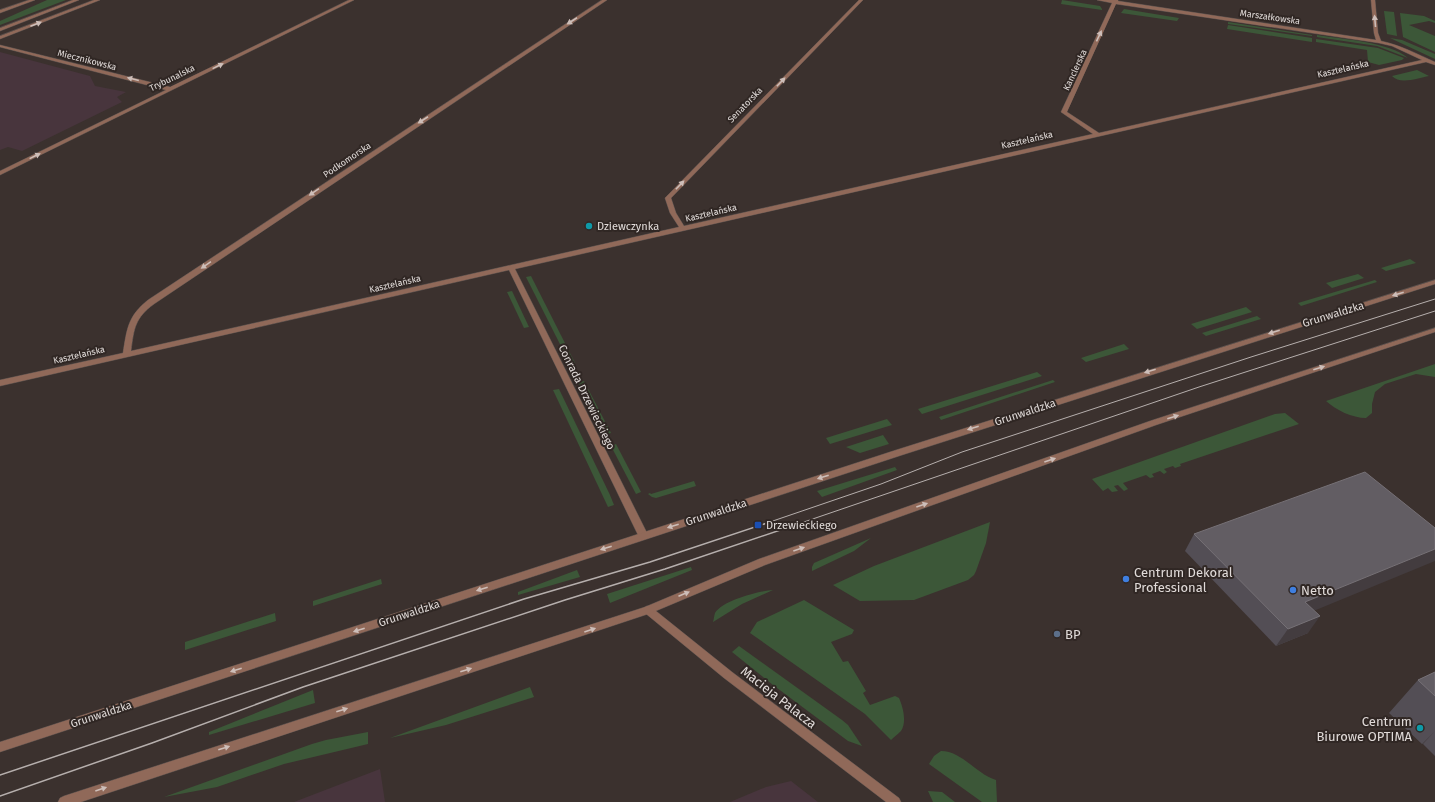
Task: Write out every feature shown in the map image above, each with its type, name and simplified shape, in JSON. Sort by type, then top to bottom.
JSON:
[{"type":"street","points":[[0,12],[33,0]]},
{"type":"street","points":[[0,30],[77,0]]},
{"type":"street","points":[[0,38],[98,0]]},
{"type":"street","name":"Trybunalska","points":[[0,173],[352,0]]},
{"type":"street","name":"Podkomorska","points":[[127,354],[132,321],[145,306],[605,0]]},
{"type":"street","name":"Senatorska","points":[[683,229],[673,213],[668,198],[861,0]]},
{"type":"street","name":"Marszałkowska","points":[[1099,0],[1115,1],[1379,42],[1393,45],[1435,64]]},
{"type":"street","points":[[1373,0],[1376,33],[1379,42]]},
{"type":"street","name":"Kanclerska","points":[[1097,134],[1064,112],[1115,1]]},
{"type":"street","name":"Miecznikowska","points":[[0,46],[170,89]]},
{"type":"street","name":"Kasztelańska","points":[[0,383],[1427,60]]},
{"type":"street","name":"Conrada Drzewieckiego","points":[[511,268],[643,535]]},
{"type":"street","name":"Grunwaldzka","points":[[0,747],[643,535],[1181,361],[1435,282]]},
{"type":"street","points":[[64,802],[648,610],[799,548],[1153,424],[1435,330]]},
{"type":"street","name":"Macieja Palacza","points":[[648,610],[728,675],[896,802]]},
{"type":"shaded area","points":[[0,52],[90,76],[95,86],[126,92],[117,97],[122,102],[22,151],[8,147],[0,150]]},
{"type":"shaded area","points":[[380,769],[385,802],[294,802]]},
{"type":"shaded area","points":[[791,781],[818,802],[730,802],[766,787]]},
{"type":"green space","points":[[47,0],[66,0],[0,25],[0,21]]},
{"type":"green space","points":[[1062,0],[1100,6],[1102,10],[1061,4]]},
{"type":"green space","points":[[1124,9],[1179,18],[1177,21],[1121,13]]},
{"type":"green space","points":[[1384,11],[1394,12],[1397,36],[1387,34]]},
{"type":"green space","points":[[1400,13],[1424,16],[1435,21],[1435,23],[1429,21],[1409,25],[1435,36],[1435,52],[1403,37]]},
{"type":"green space","points":[[1228,22],[1312,35],[1312,36],[1228,24]]},
{"type":"green space","points":[[1228,25],[1312,38],[1312,42],[1227,29]]},
{"type":"green space","points":[[1317,35],[1365,42],[1390,48],[1408,58],[1377,46],[1317,37]]},
{"type":"green space","points":[[1390,38],[1402,40],[1435,54],[1435,59]]},
{"type":"green space","points":[[1316,39],[1378,48],[1404,58],[1402,60],[1379,65],[1368,62],[1367,50],[1316,42]]},
{"type":"green space","points":[[1417,70],[1429,76],[1400,80],[1395,79],[1392,76]]},
{"type":"green space","points":[[1410,259],[1416,263],[1386,271],[1381,268]]},
{"type":"green space","points":[[1358,274],[1364,278],[1332,288],[1326,283]]},
{"type":"green space","points":[[531,276],[575,363],[570,364],[526,277]]},
{"type":"green space","points":[[1375,280],[1377,282],[1301,306],[1298,303]]},
{"type":"green space","points":[[512,291],[529,327],[524,328],[507,292]]},
{"type":"green space","points":[[1246,307],[1252,312],[1197,329],[1191,324]]},
{"type":"green space","points":[[1257,316],[1261,319],[1206,336],[1202,333]]},
{"type":"green space","points":[[1124,344],[1129,349],[1086,362],[1081,358]]},
{"type":"green space","points":[[1435,364],[1435,377],[1416,374],[1385,384],[1375,392],[1372,404],[1372,413],[1366,418],[1355,417],[1344,413],[1326,401]]},
{"type":"green space","points":[[1037,372],[1042,376],[922,414],[918,409]]},
{"type":"green space","points":[[1053,380],[1055,382],[941,420],[939,417]]},
{"type":"green space","points":[[584,381],[611,433],[605,435],[578,382]]},
{"type":"green space","points":[[559,389],[614,505],[608,507],[553,390]]},
{"type":"green space","points":[[1285,413],[1299,424],[1180,464],[1181,466],[1175,468],[1173,466],[1164,469],[1167,472],[1164,474],[1160,471],[1152,474],[1154,477],[1150,478],[1146,475],[1123,483],[1128,489],[1124,491],[1118,485],[1114,486],[1118,491],[1112,492],[1108,488],[1103,491],[1092,479],[1275,414]]},
{"type":"green space","points":[[887,419],[892,425],[830,444],[826,438]]},
{"type":"green space","points":[[883,435],[889,444],[860,453],[846,447]]},
{"type":"green space","points":[[616,444],[641,492],[636,494],[611,446]]},
{"type":"green space","points":[[895,467],[897,470],[822,497],[817,491]]},
{"type":"green space","points":[[694,481],[696,486],[656,498],[648,494],[651,494]]},
{"type":"green space","points":[[990,522],[986,543],[976,571],[968,580],[914,600],[860,601],[833,585],[874,566]]},
{"type":"green space","points":[[871,538],[854,551],[812,571],[814,563]]},
{"type":"green space","points":[[691,567],[692,570],[610,603],[607,594]]},
{"type":"green space","points":[[577,570],[580,577],[518,595],[518,592]]},
{"type":"green space","points":[[381,579],[382,584],[313,606],[313,601]]},
{"type":"green space","points":[[773,590],[742,604],[713,622],[715,613],[725,604],[751,594]]},
{"type":"green space","points":[[804,600],[854,630],[852,634],[831,642],[843,662],[848,661],[866,691],[863,693],[870,705],[895,696],[899,698],[903,710],[904,723],[901,731],[891,740],[865,714],[750,633],[757,622]]},
{"type":"green space","points":[[275,613],[276,621],[185,650],[185,642]]},
{"type":"green space","points":[[739,646],[842,720],[848,725],[862,746],[848,741],[773,685],[732,652]]},
{"type":"green space","points":[[530,687],[534,697],[446,725],[390,738]]},
{"type":"green space","points":[[313,690],[315,703],[209,735],[209,732]]},
{"type":"green space","points":[[368,732],[368,744],[284,764],[217,787],[164,797],[312,744]]},
{"type":"green space","points":[[941,751],[956,755],[982,773],[996,780],[997,802],[982,802],[929,764],[934,756]]},
{"type":"green space","points":[[928,791],[942,792],[955,802],[933,802]]},
{"type":"building","name":"Netto","points":[[1365,472],[1435,528],[1435,549],[1305,602],[1320,616],[1288,629],[1194,534]]},
{"type":"building","points":[[1435,672],[1435,696],[1418,680]]},
{"type":"tram line","points":[[764,524],[881,484],[962,452],[1251,357],[1435,299]]},
{"type":"tram line","points":[[798,524],[1199,387],[1435,311]]},
{"type":"tram line","points":[[0,796],[152,743],[303,687],[801,523]]},
{"type":"tram line","points":[[0,775],[524,599],[650,562],[764,524]]},
{"type":"place","name":"Dziewczynka","points":[[589,226]]},
{"type":"place","name":"Drzewieckiego","points":[[758,525]]},
{"type":"place","name":"Centrum Dekoral Professional","points":[[1126,579]]},
{"type":"place","name":"Netto","points":[[1293,590]]},
{"type":"place","name":"BP","points":[[1057,634]]},
{"type":"place","name":"Centrum Biurowe OPTIMA","points":[[1420,728]]}]
